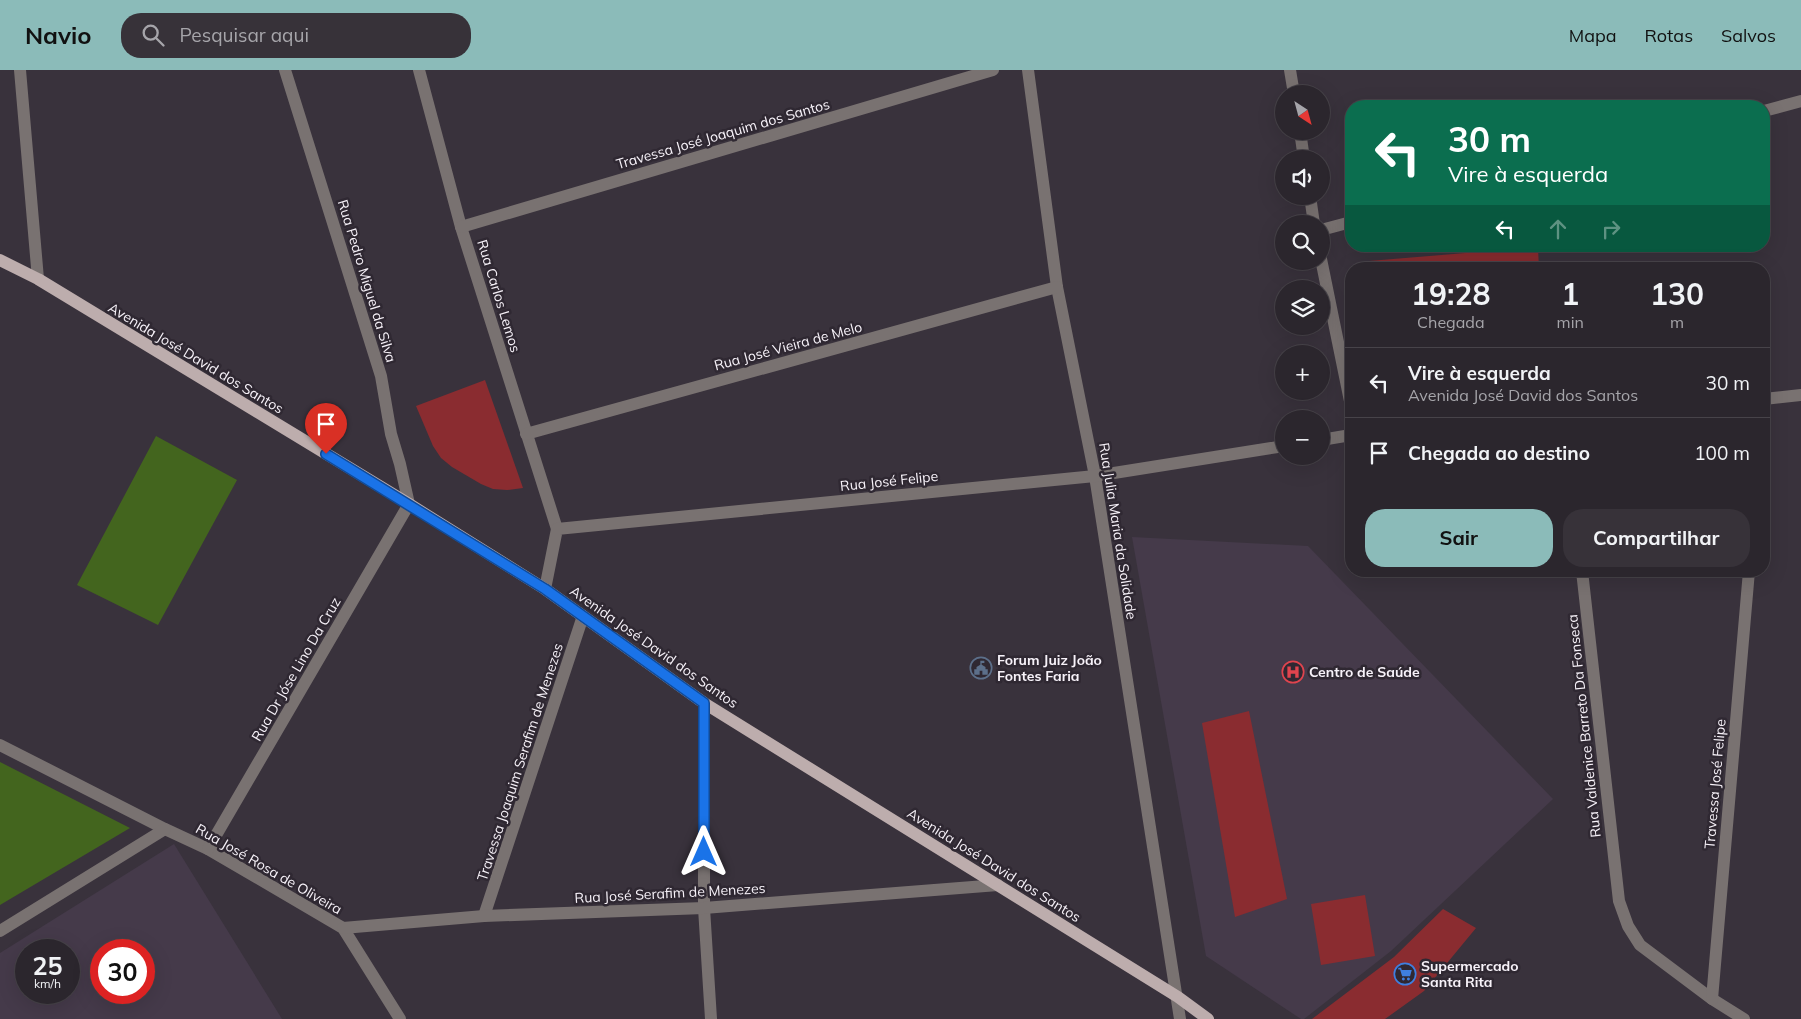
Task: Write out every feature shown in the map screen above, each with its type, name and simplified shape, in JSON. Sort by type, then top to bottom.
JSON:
[{"type":"main road","name":"Avenida José David dos Santos","points":[[0,260],[38,279],[409,504],[545,589],[704,703],[1178,997],[1208,1019]]},
{"type":"street","points":[[20,70],[38,279]]},
{"type":"street","name":"Rua Pedro Miguel da Silva","points":[[285,70],[381,376],[391,434],[409,504]]},
{"type":"street","name":"Rua Carlos Lemos","points":[[419,70],[461,227],[557,529]]},
{"type":"street","name":"Travessa José Joaquim dos Santos","points":[[461,227],[993,70]]},
{"type":"street","name":"Rua Julia Maria da Solidade","points":[[1028,70],[1058,287],[1095,476],[1180,1019]]},
{"type":"street","points":[[1290,70],[1292,85]]},
{"type":"street","points":[[1770,109],[1801,101]]},
{"type":"street","points":[[1330,228],[1345,224]]},
{"type":"street","points":[[1323,270],[1345,377]]},
{"type":"street","name":"Rua José Vieira de Melo","points":[[526,434],[1058,287]]},
{"type":"street","points":[[1770,398],[1801,395]]},
{"type":"street","points":[[1330,439],[1345,437]]},
{"type":"street","name":"Rua José Felipe","points":[[557,529],[1095,476],[1275,447]]},
{"type":"street","name":"Rua Dr Jóse Lino Da Cruz","points":[[208,849],[409,504]]},
{"type":"street","points":[[545,589],[557,529]]},
{"type":"street","name":"Rua Valdenice Barreto Da Fonseca","points":[[1583,577],[1616,878],[1619,901],[1628,926],[1640,945],[1712,999],[1744,1019]]},
{"type":"street","name":"Travessa José Felipe","points":[[1712,999],[1748,577]]},
{"type":"street","name":"Travessa Joaquim Serafim de Menezes","points":[[484,916],[584,616]]},
{"type":"street","points":[[704,703],[704,908],[711,1019]]},
{"type":"street","name":"Rua José Rosa de Oliveira","points":[[0,745],[208,849],[343,928],[400,1019]]},
{"type":"street","points":[[0,931],[165,829]]},
{"type":"street","name":"Rua José Serafim de Menezes","points":[[343,928],[484,916],[704,908],[998,885]]},
{"type":"shaded area","name":"Centro de Saúde","points":[[1132,537],[1308,546],[1553,799],[1391,951],[1304,1019],[1301,1019],[1206,956]]},
{"type":"shaded area","points":[[174,844],[282,1019],[0,1019],[0,953],[15,944],[15,1004],[80,1004],[80,939],[22,939]]},
{"type":"green space","points":[[156,436],[237,480],[158,625],[77,585]]},
{"type":"green space","points":[[0,762],[130,828],[0,905]]},
{"type":"building","points":[[1478,252],[1538,252],[1539,262],[1369,262]]},
{"type":"building","points":[[485,380],[523,488],[493,489],[452,467],[441,458],[433,446],[416,406]]},
{"type":"building","points":[[1249,711],[1287,899],[1235,917],[1202,723]]},
{"type":"building","points":[[1365,895],[1375,956],[1321,965],[1311,904]]},
{"type":"building","name":"Supermercado Santa Rita","points":[[1443,909],[1476,928],[1424,991],[1385,1019],[1312,1019],[1394,957]]},
{"type":"place","name":"Forum Juiz João Fontes Faria","points":[[981,668]]},
{"type":"place","name":"Centro de Saúde","points":[[1293,672]]},
{"type":"place","name":"Supermercado Santa Rita","points":[[1405,974]]},
{"type":"route","points":[[326,454],[545,589],[704,703],[704,852]]}]
